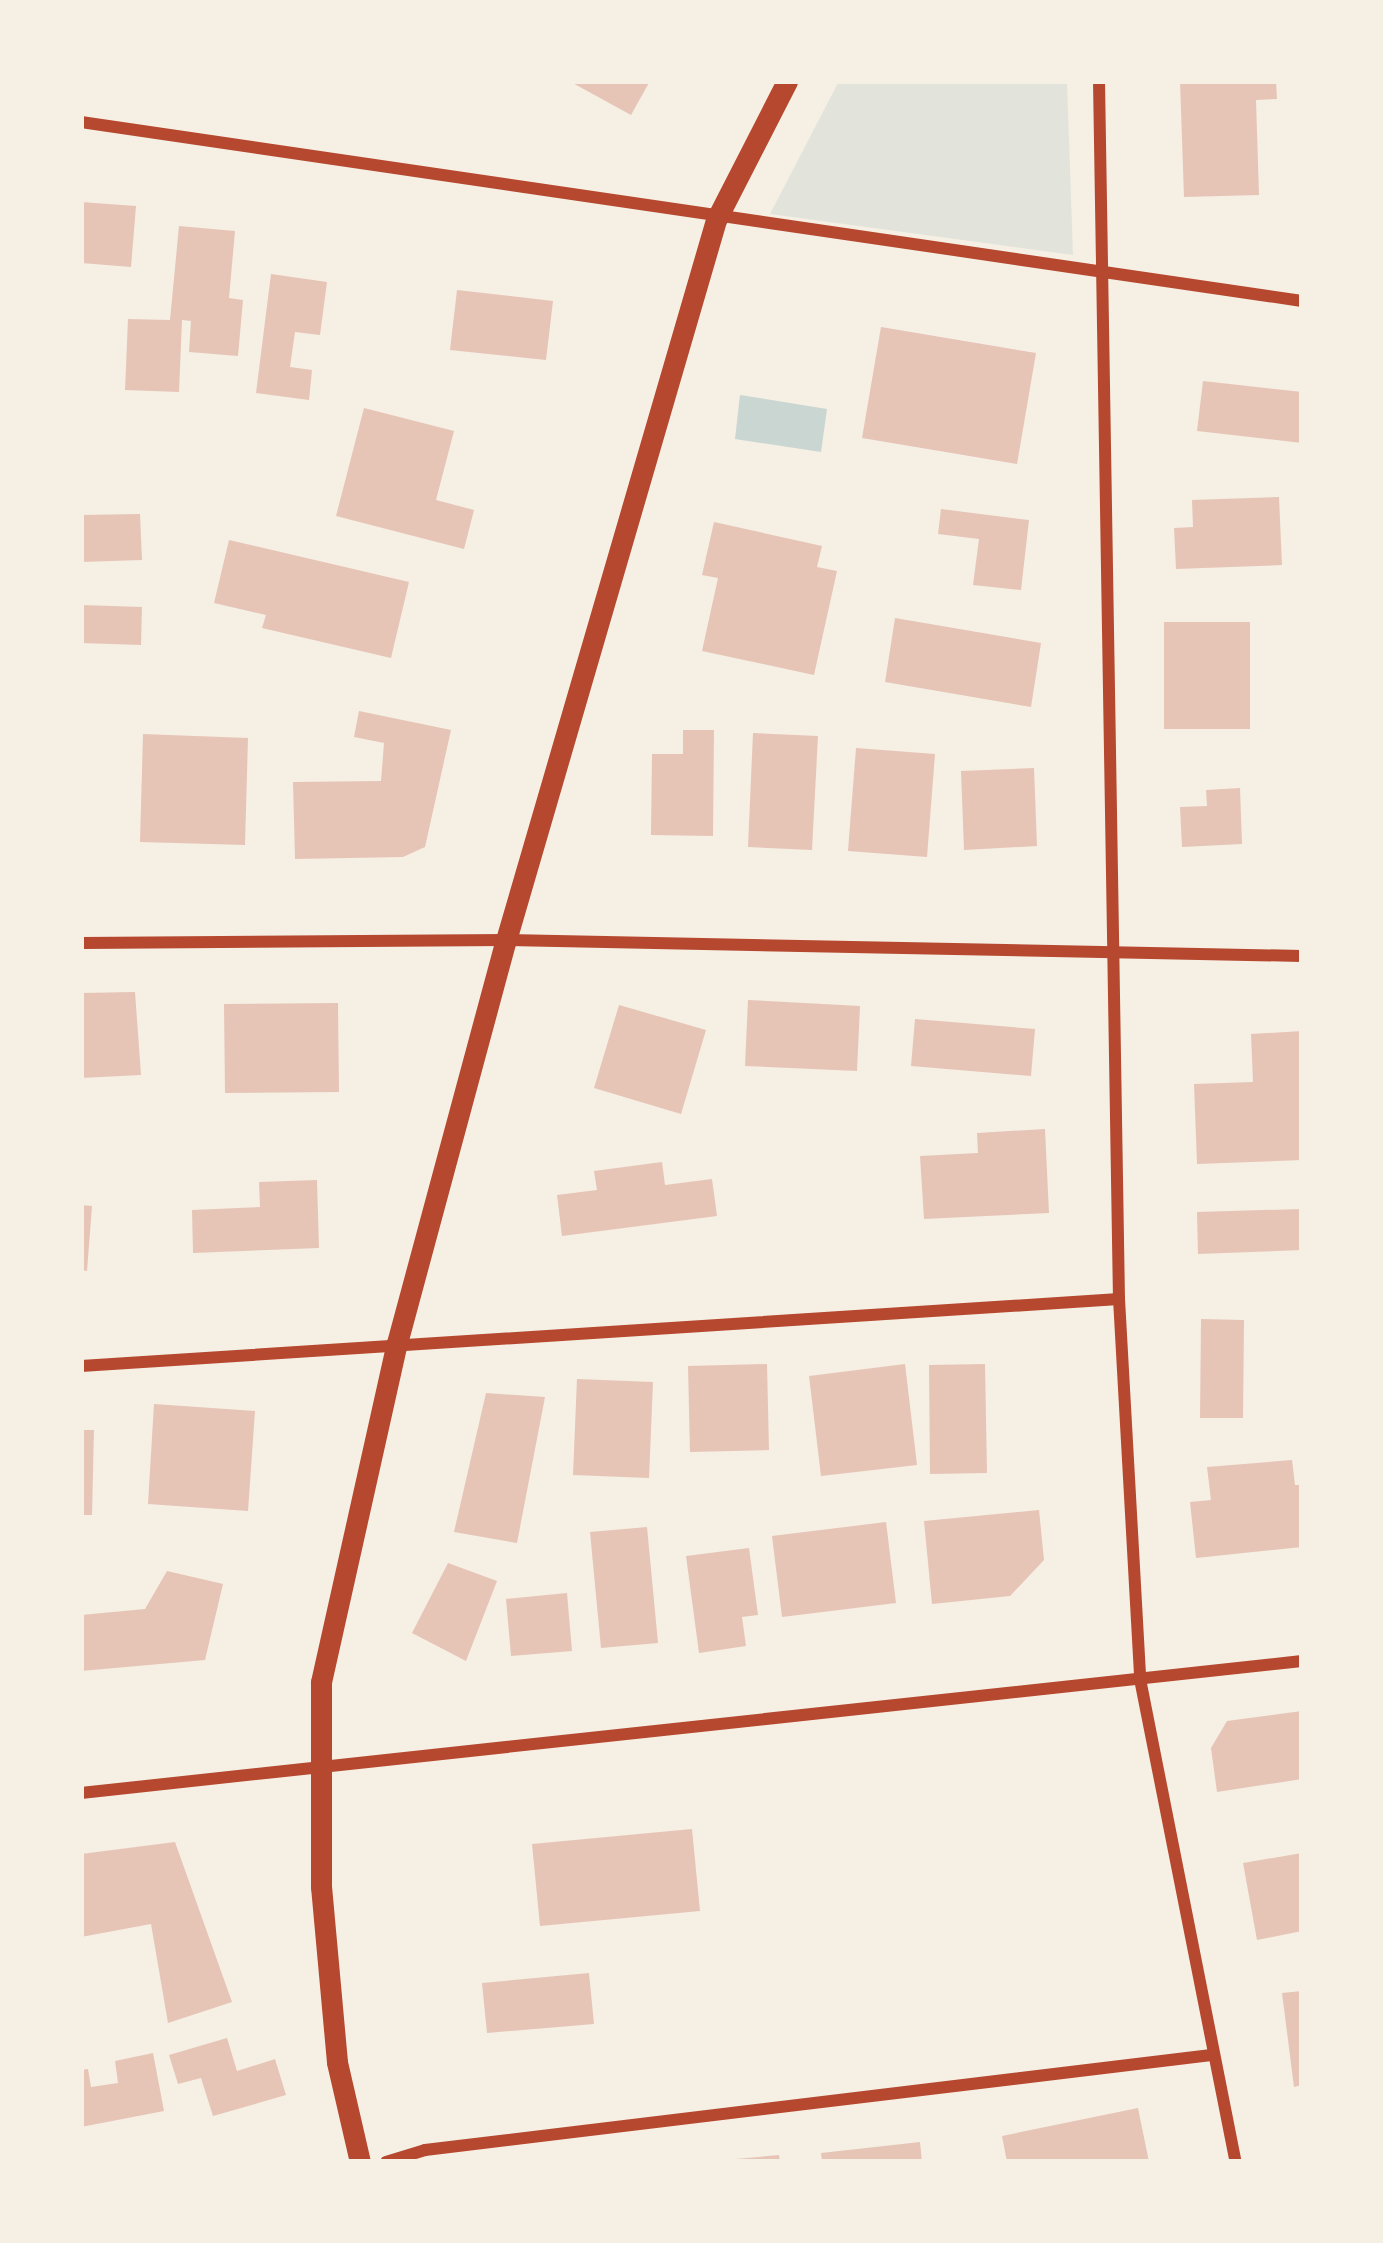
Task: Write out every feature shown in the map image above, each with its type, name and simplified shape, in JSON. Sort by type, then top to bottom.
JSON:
[{"type":"street","points":[[360,2162],[337,2062],[321,1887],[320,1682],[397,1343],[506,940],[716,220],[787,81]]},
{"type":"street","points":[[1099,81],[1119,954],[1119,1299],[1140,1679],[1211,2055],[1236,2162]]},
{"type":"street","points":[[81,122],[716,220],[1302,301]]},
{"type":"street","points":[[81,943],[506,940],[1302,956]]},
{"type":"street","points":[[81,1366],[1119,1299]]},
{"type":"street","points":[[81,1793],[1302,1660]]},
{"type":"street","points":[[386,2162],[424,2150],[1211,2055]]},
{"type":"shaded area","points":[[839,81],[1067,81],[1073,255],[770,214]]},
{"type":"shaded area","points":[[740,395],[827,409],[821,452],[735,439]]},
{"type":"building","points":[[569,81],[650,81],[631,115]]},
{"type":"building","points":[[1180,81],[1276,81],[1277,99],[1256,100],[1259,195],[1184,197]]},
{"type":"building","points":[[81,202],[136,206],[131,267],[81,263]]},
{"type":"building","points":[[179,226],[235,231],[229,298],[243,300],[238,356],[189,352],[191,321],[182,320],[179,392],[125,390],[128,319],[170,320]]},
{"type":"building","points":[[271,274],[327,282],[320,335],[295,332],[290,367],[312,370],[309,400],[256,393]]},
{"type":"building","points":[[457,290],[553,301],[546,360],[450,350]]},
{"type":"building","points":[[881,327],[1036,353],[1017,464],[862,438]]},
{"type":"building","points":[[1203,381],[1302,392],[1302,443],[1197,431]]},
{"type":"building","points":[[364,408],[454,431],[436,500],[474,510],[464,549],[336,516]]},
{"type":"building","points":[[1279,497],[1282,565],[1176,569],[1174,528],[1193,527],[1192,500]]},
{"type":"building","points":[[941,509],[1029,520],[1021,590],[973,585],[979,539],[938,534]]},
{"type":"building","points":[[140,514],[142,560],[81,562],[81,515]]},
{"type":"building","points":[[714,522],[822,546],[817,567],[837,571],[814,675],[702,651],[718,578],[702,575]]},
{"type":"building","points":[[229,540],[409,582],[391,658],[262,628],[266,615],[214,603]]},
{"type":"building","points":[[81,605],[142,607],[141,645],[81,643]]},
{"type":"building","points":[[895,618],[1041,643],[1031,707],[885,682]]},
{"type":"building","points":[[1164,622],[1250,622],[1250,729],[1164,729]]},
{"type":"building","points":[[359,711],[451,730],[425,847],[403,857],[295,859],[293,782],[381,781],[384,743],[354,737]]},
{"type":"building","points":[[683,730],[714,730],[713,836],[651,835],[652,754],[683,754]]},
{"type":"building","points":[[753,733],[818,736],[812,850],[748,847]]},
{"type":"building","points":[[143,734],[248,738],[245,845],[140,842]]},
{"type":"building","points":[[856,748],[935,754],[927,857],[848,851]]},
{"type":"building","points":[[1034,768],[1037,846],[964,850],[961,771]]},
{"type":"building","points":[[1240,788],[1242,844],[1182,847],[1180,807],[1207,806],[1206,790]]},
{"type":"building","points":[[135,992],[141,1075],[81,1078],[81,993]]},
{"type":"building","points":[[748,1000],[860,1006],[857,1071],[745,1066]]},
{"type":"building","points":[[338,1003],[339,1092],[225,1093],[224,1004]]},
{"type":"building","points":[[619,1005],[706,1030],[681,1114],[594,1088]]},
{"type":"building","points":[[915,1019],[1035,1029],[1031,1076],[911,1066]]},
{"type":"building","points":[[1302,1031],[1302,1160],[1197,1164],[1194,1084],[1253,1082],[1251,1034]]},
{"type":"building","points":[[1045,1129],[1049,1213],[924,1219],[920,1156],[978,1153],[977,1133]]},
{"type":"building","points":[[662,1162],[665,1185],[712,1179],[717,1216],[562,1236],[557,1195],[597,1190],[594,1171]]},
{"type":"building","points":[[317,1180],[319,1248],[193,1253],[192,1210],[260,1207],[259,1182]]},
{"type":"building","points":[[81,1205],[92,1206],[87,1271],[81,1270]]},
{"type":"building","points":[[1302,1209],[1302,1250],[1198,1254],[1197,1212]]},
{"type":"building","points":[[1201,1319],[1244,1320],[1243,1418],[1200,1418]]},
{"type":"building","points":[[767,1364],[769,1450],[690,1452],[688,1366]]},
{"type":"building","points":[[905,1364],[917,1465],[821,1476],[809,1376]]},
{"type":"building","points":[[985,1364],[987,1473],[930,1474],[929,1365]]},
{"type":"building","points":[[577,1379],[653,1382],[649,1478],[573,1475]]},
{"type":"building","points":[[486,1393],[545,1397],[517,1543],[454,1532]]},
{"type":"building","points":[[154,1404],[255,1411],[248,1511],[148,1504]]},
{"type":"building","points":[[81,1430],[94,1430],[92,1515],[81,1515]]},
{"type":"building","points":[[1292,1460],[1295,1485],[1302,1485],[1302,1547],[1196,1558],[1190,1502],[1211,1500],[1207,1467]]},
{"type":"building","points":[[1039,1510],[1044,1560],[1010,1596],[932,1604],[924,1521]]},
{"type":"building","points":[[886,1522],[896,1603],[782,1617],[772,1536]]},
{"type":"building","points":[[647,1527],[658,1643],[601,1648],[590,1532]]},
{"type":"building","points":[[749,1548],[758,1615],[742,1617],[746,1646],[699,1653],[686,1556]]},
{"type":"building","points":[[448,1563],[497,1581],[466,1661],[412,1633]]},
{"type":"building","points":[[167,1571],[223,1584],[205,1660],[81,1671],[81,1615],[145,1609]]},
{"type":"building","points":[[567,1593],[572,1651],[511,1656],[506,1599]]},
{"type":"building","points":[[1302,1711],[1302,1779],[1217,1792],[1211,1748],[1227,1721]]},
{"type":"building","points":[[692,1829],[700,1911],[540,1926],[532,1844]]},
{"type":"building","points":[[175,1842],[232,2002],[168,2023],[151,1924],[81,1937],[81,1854]]},
{"type":"building","points":[[1302,1853],[1302,1931],[1257,1940],[1243,1863]]},
{"type":"building","points":[[589,1973],[594,2024],[487,2033],[482,1983]]},
{"type":"building","points":[[1302,1991],[1302,2085],[1294,2087],[1282,1993]]},
{"type":"building","points":[[227,2038],[237,2071],[275,2059],[286,2095],[213,2116],[201,2078],[178,2084],[169,2055]]},
{"type":"building","points":[[153,2053],[164,2111],[81,2127],[81,2070],[88,2069],[91,2087],[118,2083],[115,2061]]},
{"type":"building","points":[[1138,2108],[1149,2162],[1007,2162],[1002,2136]]},
{"type":"building","points":[[920,2142],[922,2162],[822,2162],[821,2153]]},
{"type":"building","points":[[779,2155],[780,2162],[736,2162],[736,2159]]}]
